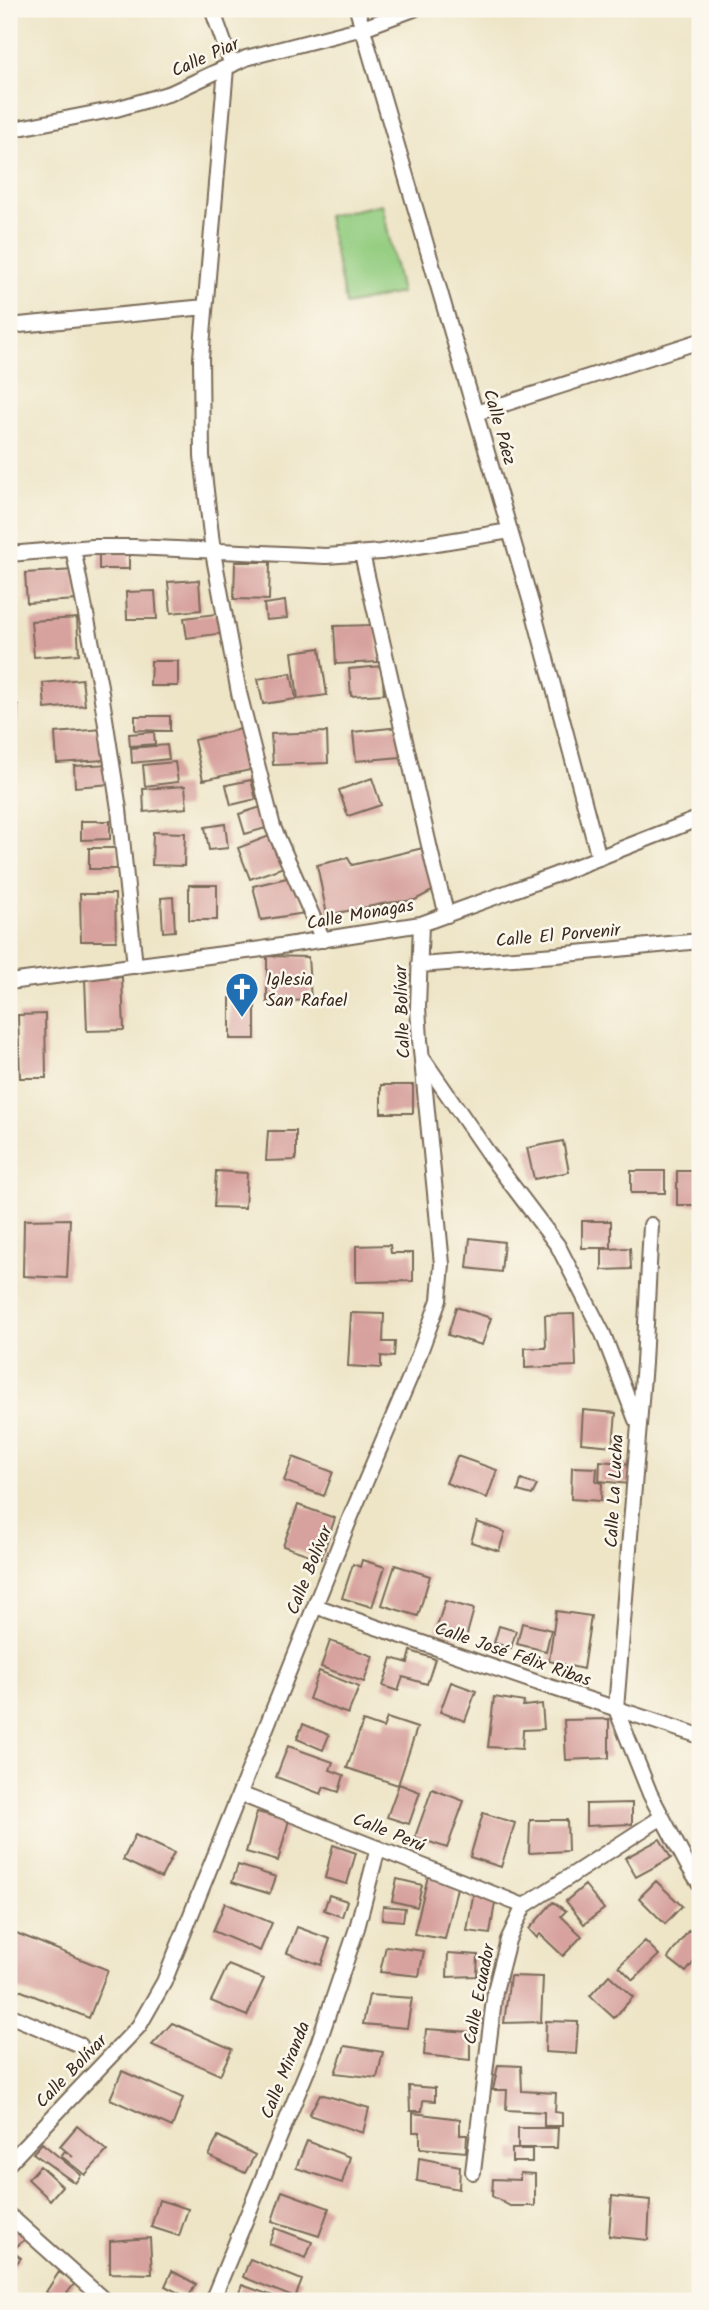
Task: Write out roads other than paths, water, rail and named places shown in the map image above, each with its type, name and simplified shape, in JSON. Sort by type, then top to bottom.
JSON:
[{"type":"street","points":[[212,9],[229,66],[205,307],[200,407],[202,456],[213,552],[239,693],[273,827],[323,940]]},
{"type":"street","name":"Calle Páez","points":[[357,9],[510,531],[598,858]]},
{"type":"street","name":"Calle Piar","points":[[9,131],[152,99],[191,85],[246,58],[363,28],[414,9]]},
{"type":"street","points":[[9,326],[205,307]]},
{"type":"street","points":[[476,413],[700,341]]},
{"type":"street","points":[[9,554],[73,548],[134,547],[313,556],[362,554],[510,531]]},
{"type":"street","points":[[73,548],[100,686],[119,809],[135,966]]},
{"type":"street","points":[[362,554],[447,915]]},
{"type":"street","name":"Calle Monagas","points":[[9,982],[323,940],[421,924],[700,818]]},
{"type":"street","name":"Calle Bolívar","points":[[9,2163],[139,2026],[164,1982],[416,1363],[439,1300],[442,1264],[418,1007],[421,924]]},
{"type":"street","name":"Calle El Porvenir","points":[[419,965],[556,956],[700,941]]},
{"type":"street","name":"Calle La Lucha","points":[[422,1056],[490,1156],[558,1246],[603,1334],[637,1424],[630,1557],[616,1709],[650,1794],[700,1884]]},
{"type":"street","points":[[637,1424],[644,1363],[651,1225]]},
{"type":"street","name":"Calle José Félix Ribas","points":[[315,1606],[700,1735]]},
{"type":"street","name":"Calle Perú","points":[[240,1794],[524,1906]]},
{"type":"street","points":[[524,1906],[662,1817]]},
{"type":"street","name":"Calle Miranda","points":[[212,2301],[318,2043],[357,1928],[379,1848]]},
{"type":"street","name":"Calle Ecuador","points":[[473,2172],[495,1991],[508,1940],[524,1906]]},
{"type":"street","points":[[9,2015],[80,2045]]},
{"type":"street","points":[[9,2215],[105,2301]]},
{"type":"place","name":"Iglesia San Rafael","points":[[242,1019]]}]
